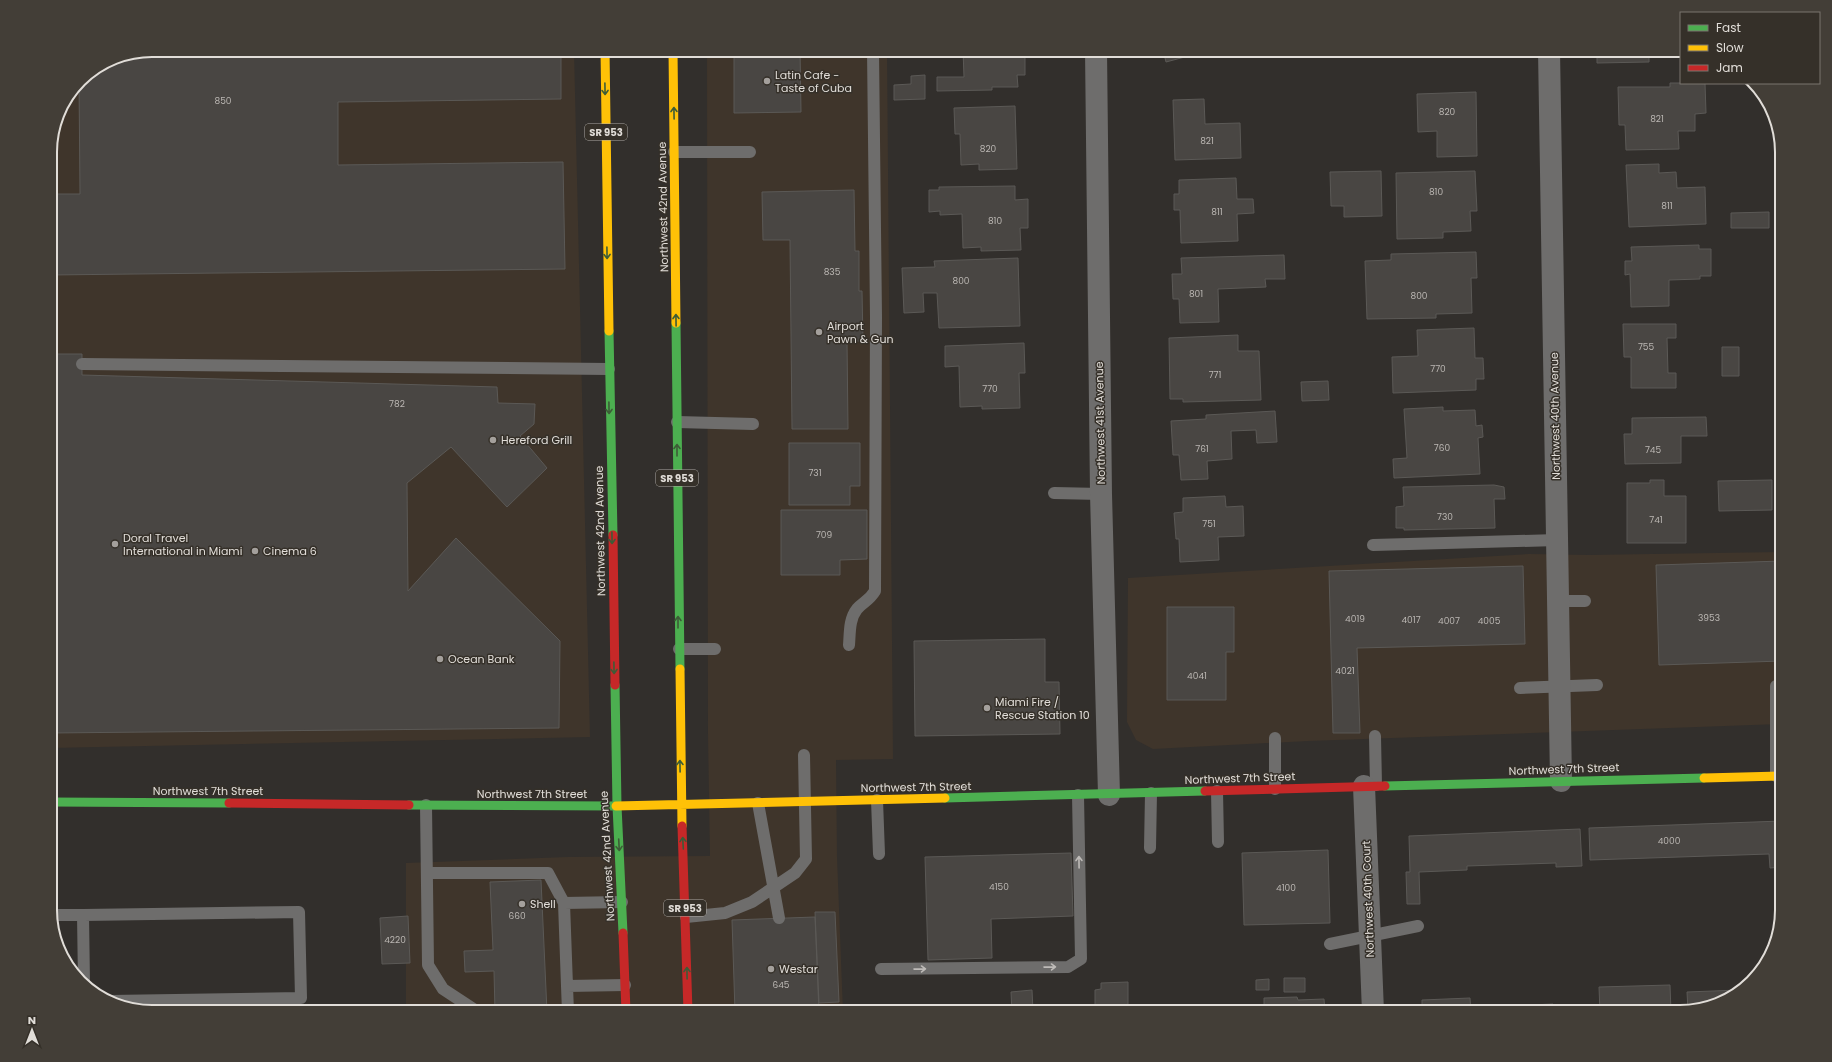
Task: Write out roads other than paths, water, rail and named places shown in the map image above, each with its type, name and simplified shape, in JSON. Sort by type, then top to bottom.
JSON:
[{"type":"main road","name":"Northwest 42nd Avenue","points":[[605,57],[616,806],[622,902],[626,1005]]},
{"type":"main road","name":"Northwest 42nd Avenue","points":[[673,57],[681,805],[688,1005]]},
{"type":"main road","name":"Northwest 7th Street","points":[[57,802],[616,806],[1109,795],[1370,786],[1775,776]]},
{"type":"street","name":"Northwest 41st Avenue","points":[[1096,57],[1101,494],[1109,795]]},
{"type":"street","name":"Northwest 40th Avenue","points":[[1549,57],[1561,781]]},
{"type":"street","name":"Northwest 40th Court","points":[[1370,786],[1370,938],[1373,1005]]},
{"type":"lane","points":[[849,645],[852,618],[858,608],[869,600],[875,591],[876,317],[873,57]]},
{"type":"lane","points":[[674,152],[750,152]]},
{"type":"lane","points":[[82,364],[609,369]]},
{"type":"lane","points":[[677,422],[753,424]]},
{"type":"lane","points":[[1054,493],[1101,494]]},
{"type":"lane","points":[[1373,545],[1557,540]]},
{"type":"lane","points":[[1558,600],[1585,600]]},
{"type":"lane","points":[[679,648],[715,648]]},
{"type":"lane","points":[[1520,688],[1597,685]]},
{"type":"lane","points":[[1370,786],[1375,736]]},
{"type":"lane","points":[[1275,738],[1275,789]]},
{"type":"lane","points":[[686,917],[725,913],[752,902],[795,873],[806,859],[804,755]]},
{"type":"lane","points":[[1217,791],[1218,842]]},
{"type":"lane","points":[[1150,848],[1151,793]]},
{"type":"lane","points":[[881,969],[1068,967],[1081,959],[1078,795]]},
{"type":"lane","points":[[877,800],[879,854]]},
{"type":"lane","points":[[758,803],[779,918]]},
{"type":"lane","points":[[426,805],[428,965],[443,989],[467,1005]]},
{"type":"lane","points":[[427,873],[548,873],[564,903],[568,1005]]},
{"type":"lane","points":[[564,903],[622,902]]},
{"type":"lane","points":[[57,915],[299,912],[301,998],[124,1001]]},
{"type":"lane","points":[[83,915],[84,976]]},
{"type":"lane","points":[[1330,944],[1370,938],[1418,926]]},
{"type":"lane","points":[[567,986],[625,986]]},
{"type":"place","name":"Latin Cafe - Taste of Cuba","points":[[767,81]]},
{"type":"place","name":"Airport Pawn & Gun","points":[[819,332]]},
{"type":"place","name":"Hereford Grill","points":[[493,440]]},
{"type":"place","name":"Doral Travel International in Miami","points":[[115,544]]},
{"type":"place","name":"Cinema 6","points":[[255,551]]},
{"type":"place","name":"Ocean Bank","points":[[440,659]]},
{"type":"place","name":"Miami Fire / Rescue Station 10","points":[[987,708]]},
{"type":"place","name":"Shell","points":[[522,904]]},
{"type":"place","name":"Westar","points":[[771,969]]}]
